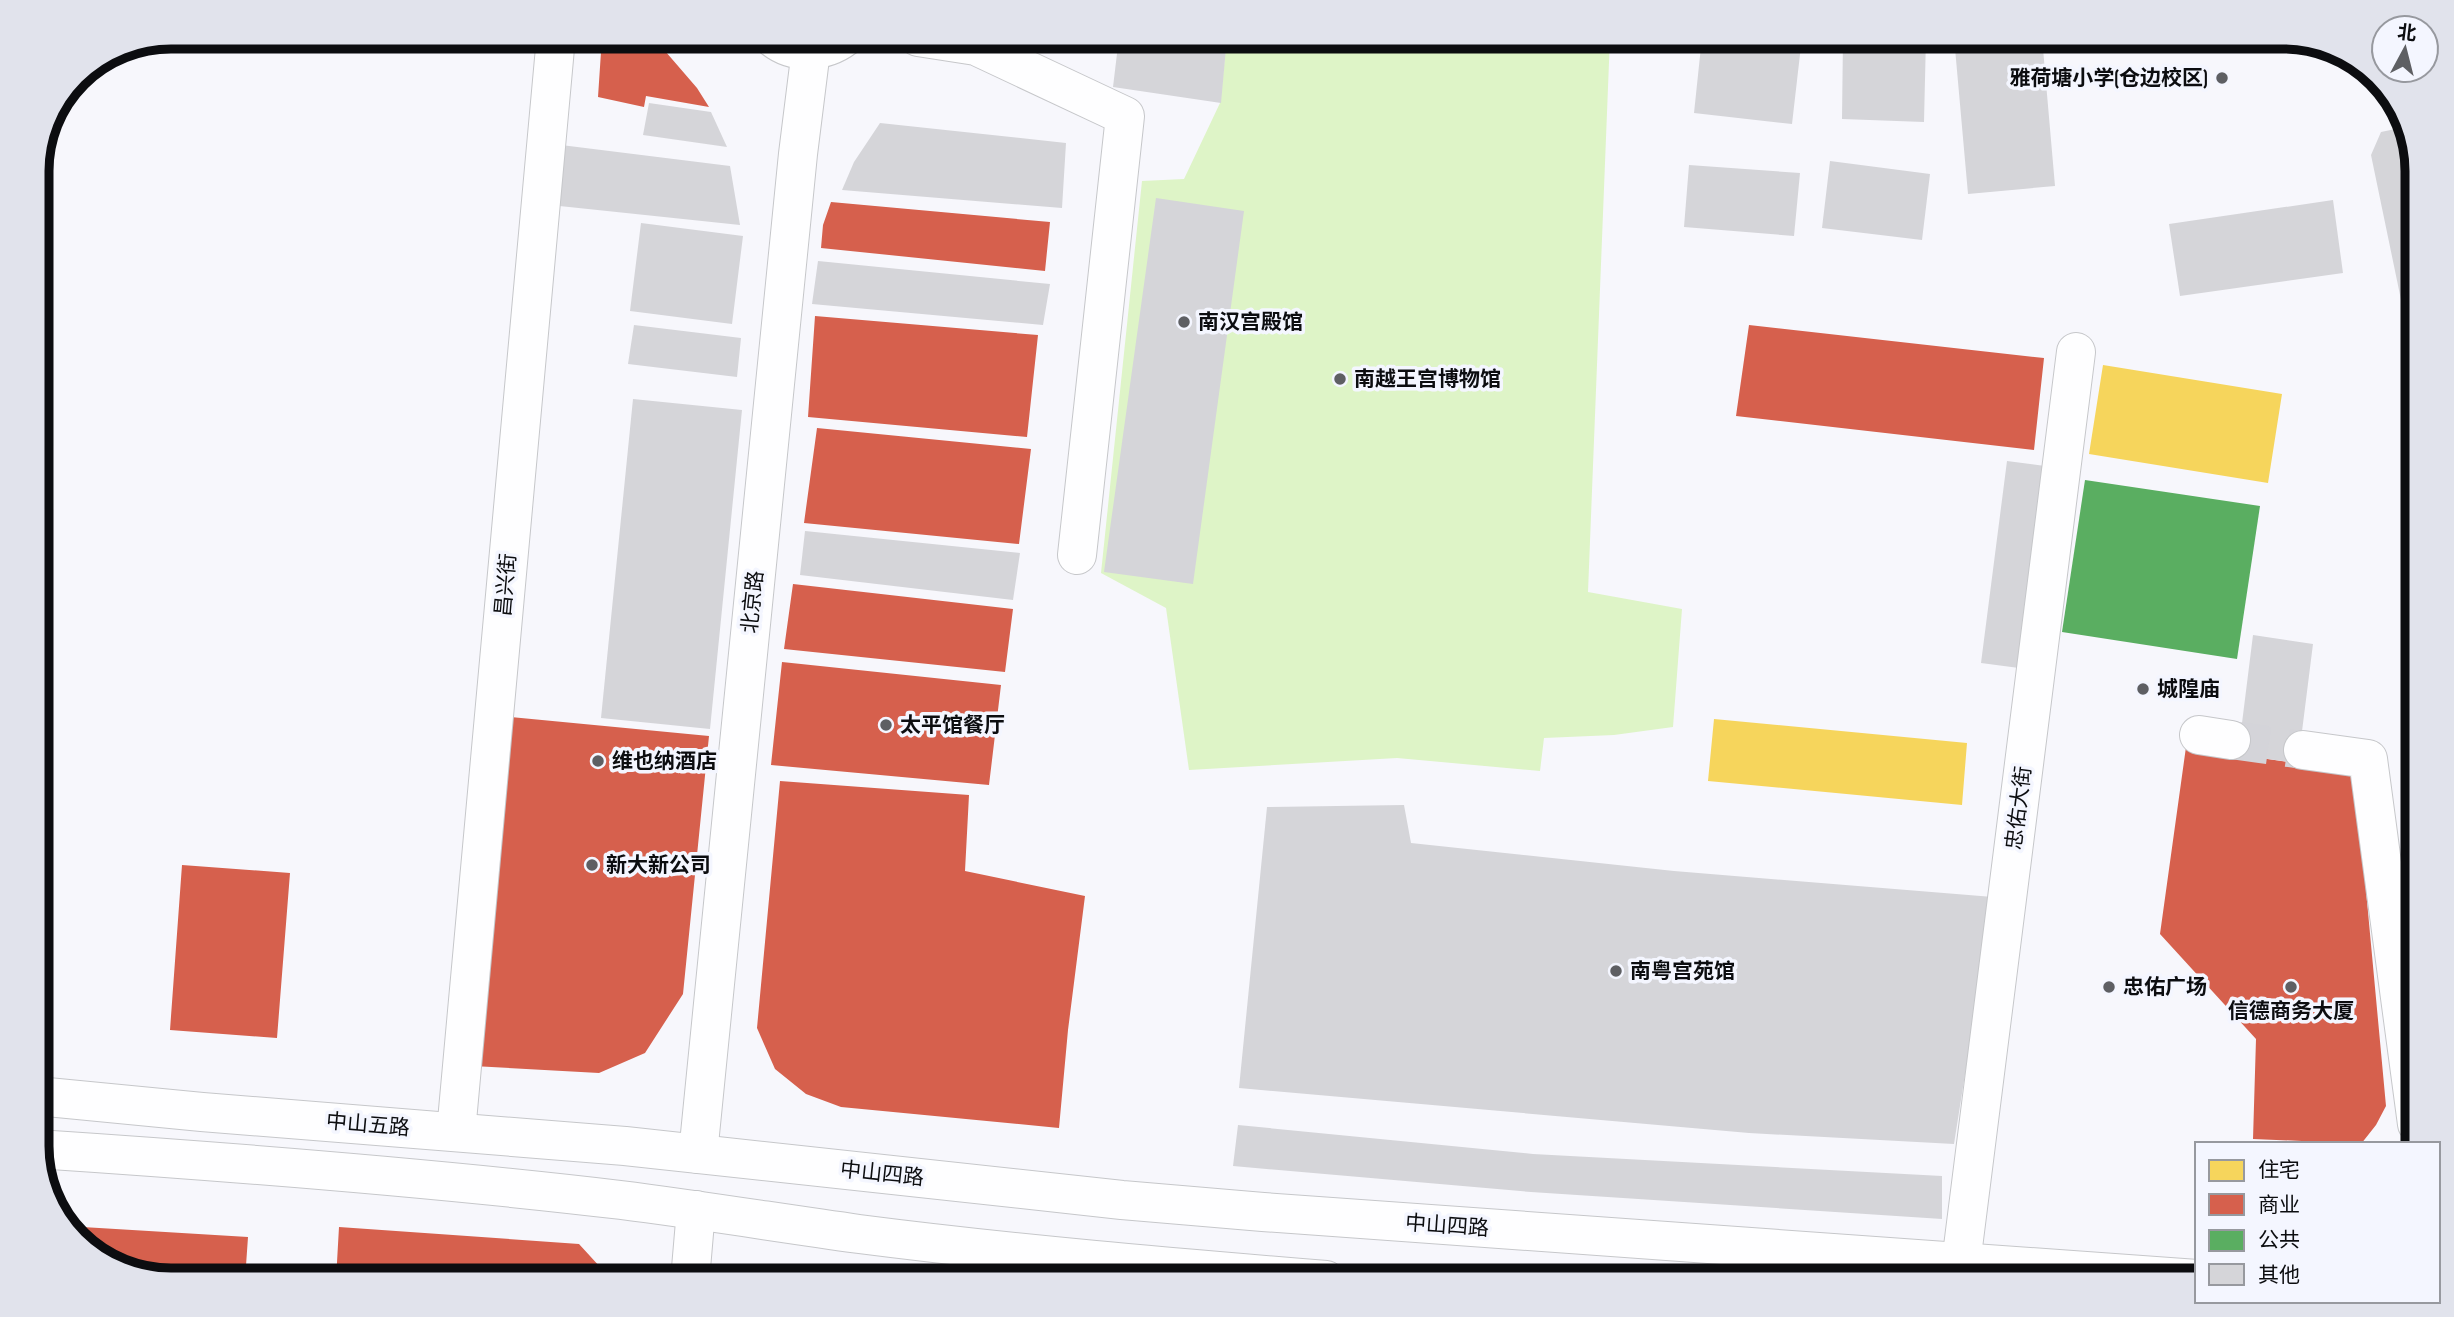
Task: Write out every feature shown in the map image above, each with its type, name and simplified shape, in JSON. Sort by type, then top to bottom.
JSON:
[{"type":"main road","name":"昌兴街","points":[[456,1132],[555,49]]},
{"type":"main road","name":"北京路","points":[[698,1154],[798,154],[826,49]]},
{"type":"main road","points":[[982,49],[1125,116],[1077,555]]},
{"type":"main road","name":"忠佑大街","points":[[1961,1263],[2076,352]]},
{"type":"main road","points":[[2303,750],[2368,759],[2405,1035]]},
{"type":"main road","name":"中山五路","points":[[49,1097],[698,1154]]},
{"type":"main road","points":[[49,1150],[329,1171],[587,1196],[886,1237],[1150,1268]]},
{"type":"main road","name":"中山四路","points":[[698,1154],[1263,1212],[1961,1263],[1990,1268]]},
{"type":"main road","points":[[691,1268],[696,1210]]},
{"type":"green space","points":[[1226,49],[1610,49],[1588,592],[1682,609],[1673,727],[1614,735],[1544,738],[1540,771],[1397,758],[1189,770],[1166,608],[1101,573],[1142,181],[1184,179],[1220,103]]},
{"type":"building: 住宅","points":[[2103,365],[2282,394],[2268,483],[2089,454]]},
{"type":"building: 住宅","points":[[1714,719],[1967,743],[1962,805],[1708,781]]},
{"type":"building: 商业","points":[[601,49],[663,49],[697,88],[709,107],[646,96],[644,107],[598,97]]},
{"type":"building: 商业","points":[[831,202],[1050,222],[1045,271],[821,248],[823,225]]},
{"type":"building: 商业","points":[[815,316],[1038,335],[1027,437],[808,417]]},
{"type":"building: 商业","points":[[1749,325],[2044,358],[2034,450],[1736,416]]},
{"type":"building: 商业","points":[[817,428],[1031,449],[1019,544],[804,523]]},
{"type":"building: 商业","points":[[793,584],[1013,609],[1005,672],[784,649]]},
{"type":"building: 商业","name":"太平馆餐厅","points":[[782,662],[1001,685],[989,785],[771,765]]},
{"type":"building: 商业","name":"新大新公司","points":[[499,716],[709,736],[683,994],[645,1053],[599,1073],[473,1066]]},
{"type":"building: 商业","name":"信德商务大厦","points":[[2186,747],[2355,772],[2386,1106],[2363,1142],[2253,1139],[2256,1039],[2160,934]]},
{"type":"building: 商业","points":[[780,781],[969,795],[965,871],[1085,896],[1059,1128],[841,1107],[806,1094],[775,1069],[757,1028]]},
{"type":"building: 商业","points":[[182,865],[290,873],[277,1038],[170,1030]]},
{"type":"building: 商业","points":[[80,1227],[248,1237],[246,1268],[171,1268],[139,1264],[117,1255],[91,1238]]},
{"type":"building: 商业","points":[[339,1227],[579,1244],[601,1268],[337,1268]]},
{"type":"building: 公共","name":"城隍庙","points":[[2085,480],[2260,506],[2237,659],[2062,632]]},
{"type":"building: 其他","points":[[1118,49],[1226,49],[1221,103],[1113,87]]},
{"type":"building: 其他","points":[[1701,49],[1801,49],[1792,124],[1694,113]]},
{"type":"building: 其他","points":[[1843,49],[1926,49],[1924,122],[1842,119]]},
{"type":"building: 其他","points":[[1955,49],[2043,49],[2055,186],[1968,194]]},
{"type":"building: 其他","points":[[649,103],[711,112],[727,147],[643,135]]},
{"type":"building: 其他","points":[[880,123],[1066,143],[1062,208],[842,190],[854,162]]},
{"type":"building: 其他","points":[[2397,129],[2403,147],[2405,319],[2371,155],[2381,132]]},
{"type":"building: 其他","points":[[553,144],[730,166],[740,225],[550,205]]},
{"type":"building: 其他","points":[[1830,161],[1930,174],[1922,240],[1822,228]]},
{"type":"building: 其他","points":[[1689,165],[1800,173],[1794,236],[1684,227]]},
{"type":"building: 其他","name":"南汉宫殿馆","points":[[1156,198],[1244,211],[1193,584],[1104,572]]},
{"type":"building: 其他","points":[[2333,200],[2343,273],[2180,296],[2169,224]]},
{"type":"building: 其他","points":[[641,223],[743,236],[732,324],[630,311]]},
{"type":"building: 其他","points":[[818,261],[1050,284],[1043,325],[812,304]]},
{"type":"building: 其他","points":[[634,325],[741,338],[737,377],[628,364]]},
{"type":"building: 其他","points":[[633,399],[742,410],[710,729],[601,718]]},
{"type":"building: 其他","points":[[2007,461],[2045,466],[2019,668],[1981,663]]},
{"type":"building: 其他","points":[[805,531],[1020,553],[1013,600],[800,575]]},
{"type":"building: 其他","points":[[2253,635],[2313,644],[2298,763],[2238,755]]},
{"type":"building: 其他","name":"南粤宫苑馆","points":[[1404,805],[1411,843],[1674,871],[1993,897],[1954,1144],[1749,1133],[1239,1088],[1267,807]]},
{"type":"building: 其他","points":[[1238,1125],[1533,1154],[1942,1176],[1942,1219],[1531,1192],[1233,1166]]},
{"type":"tunnel","points":[[2231,740],[2303,750]]},
{"type":"place","name":"雅荷塘小学(仓边校区)","points":[[2222,78]]},
{"type":"place","name":"南汉宫殿馆","points":[[1184,322]]},
{"type":"place","name":"南越王宫博物馆","points":[[1340,379]]},
{"type":"place","name":"城隍庙","points":[[2143,689]]},
{"type":"place","name":"太平馆餐厅","points":[[886,725]]},
{"type":"place","name":"维也纳酒店","points":[[598,761]]},
{"type":"place","name":"新大新公司","points":[[592,865]]},
{"type":"place","name":"南粤宫苑馆","points":[[1616,971]]},
{"type":"place","name":"忠佑广场","points":[[2109,987]]},
{"type":"place","name":"信德商务大厦","points":[[2291,987]]}]
